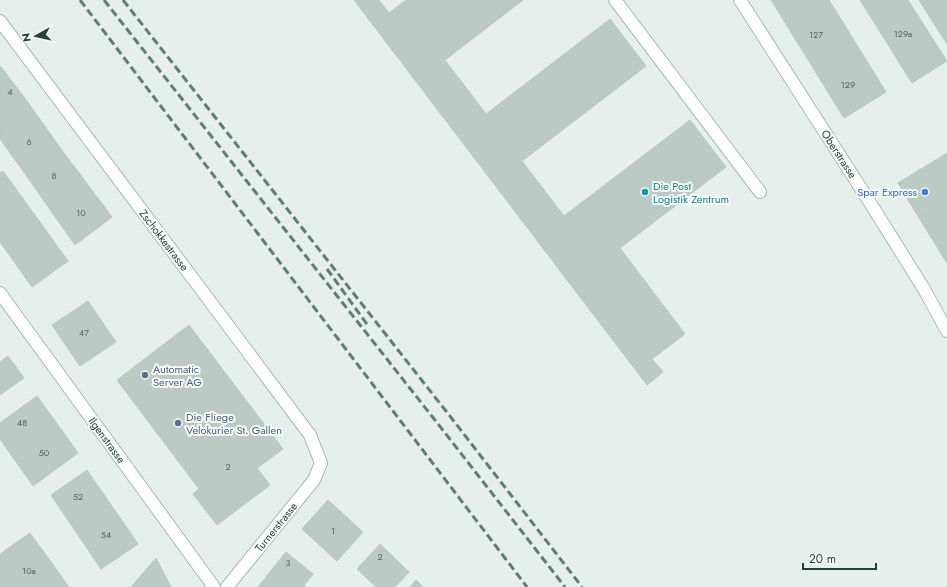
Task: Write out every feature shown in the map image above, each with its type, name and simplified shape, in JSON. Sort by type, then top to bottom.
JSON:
[{"type":"street","points":[[615,0],[760,192]]},
{"type":"street","name":"Oberstrasse","points":[[740,0],[869,200],[924,289],[947,332]]},
{"type":"street","name":"Zschokkestrasse","points":[[0,21],[310,435],[321,464]]},
{"type":"street","name":"Ilgenstrasse","points":[[0,293],[214,587]]},
{"type":"street","name":"Turnerstrasse","points":[[227,587],[314,480],[321,464]]},
{"type":"building","name":"Die Post Logistik Zentrum","points":[[354,0],[379,0],[389,13],[406,0],[523,0],[445,60],[486,114],[610,19],[646,66],[522,161],[564,216],[690,120],[726,167],[620,248],[685,334],[652,359],[663,372],[647,385]]},
{"type":"building","points":[[771,0],[829,0],[886,92],[844,118]]},
{"type":"building","points":[[860,0],[908,0],[947,61],[912,83]]},
{"type":"building","points":[[919,0],[947,0],[947,44]]},
{"type":"building","points":[[0,66],[5,72],[0,76]]},
{"type":"building","points":[[5,72],[32,108],[0,132],[0,76]]},
{"type":"building","points":[[32,108],[58,145],[23,171],[0,139],[0,132]]},
{"type":"building","points":[[58,145],[85,181],[49,208],[23,171]]},
{"type":"building","name":"Spar Express","points":[[947,153],[947,201],[919,218],[898,183]]},
{"type":"building","points":[[3,171],[68,261],[32,287],[0,242],[0,173]]},
{"type":"building","points":[[85,181],[112,217],[75,245],[49,208]]},
{"type":"building","points":[[947,201],[947,263],[919,218]]},
{"type":"building","points":[[88,301],[116,342],[80,366],[52,325]]},
{"type":"building","points":[[189,325],[283,449],[257,468],[270,485],[217,525],[193,494],[199,489],[117,380]]},
{"type":"building","points":[[8,356],[24,378],[0,395],[0,362]]},
{"type":"building","points":[[37,396],[78,453],[33,486],[0,439],[0,423]]},
{"type":"building","points":[[87,470],[138,544],[101,569],[51,495]]},
{"type":"building","points":[[328,500],[363,532],[337,561],[302,529]]},
{"type":"building","points":[[30,533],[69,587],[0,587],[0,554]]},
{"type":"building","points":[[380,544],[409,572],[395,587],[376,587],[357,569]]},
{"type":"building","points":[[286,552],[313,574],[304,585],[306,587],[258,587]]},
{"type":"building","points":[[156,558],[171,587],[131,587]]},
{"type":"building","points":[[416,580],[423,587],[410,587]]},
{"type":"railway","points":[[80,0],[527,587]]},
{"type":"railway","points":[[104,0],[565,587]]},
{"type":"railway","points":[[123,0],[453,420],[582,587]]},
{"type":"railway","points":[[327,269],[369,327]]},
{"type":"place","name":"Die Post Logistik Zentrum","points":[[645,192]]},
{"type":"place","name":"Spar Express","points":[[925,192]]},
{"type":"place","name":"Automatic Server AG","points":[[145,375]]},
{"type":"place","name":"Die Fliege Velokurier St. Gallen","points":[[178,423]]}]
